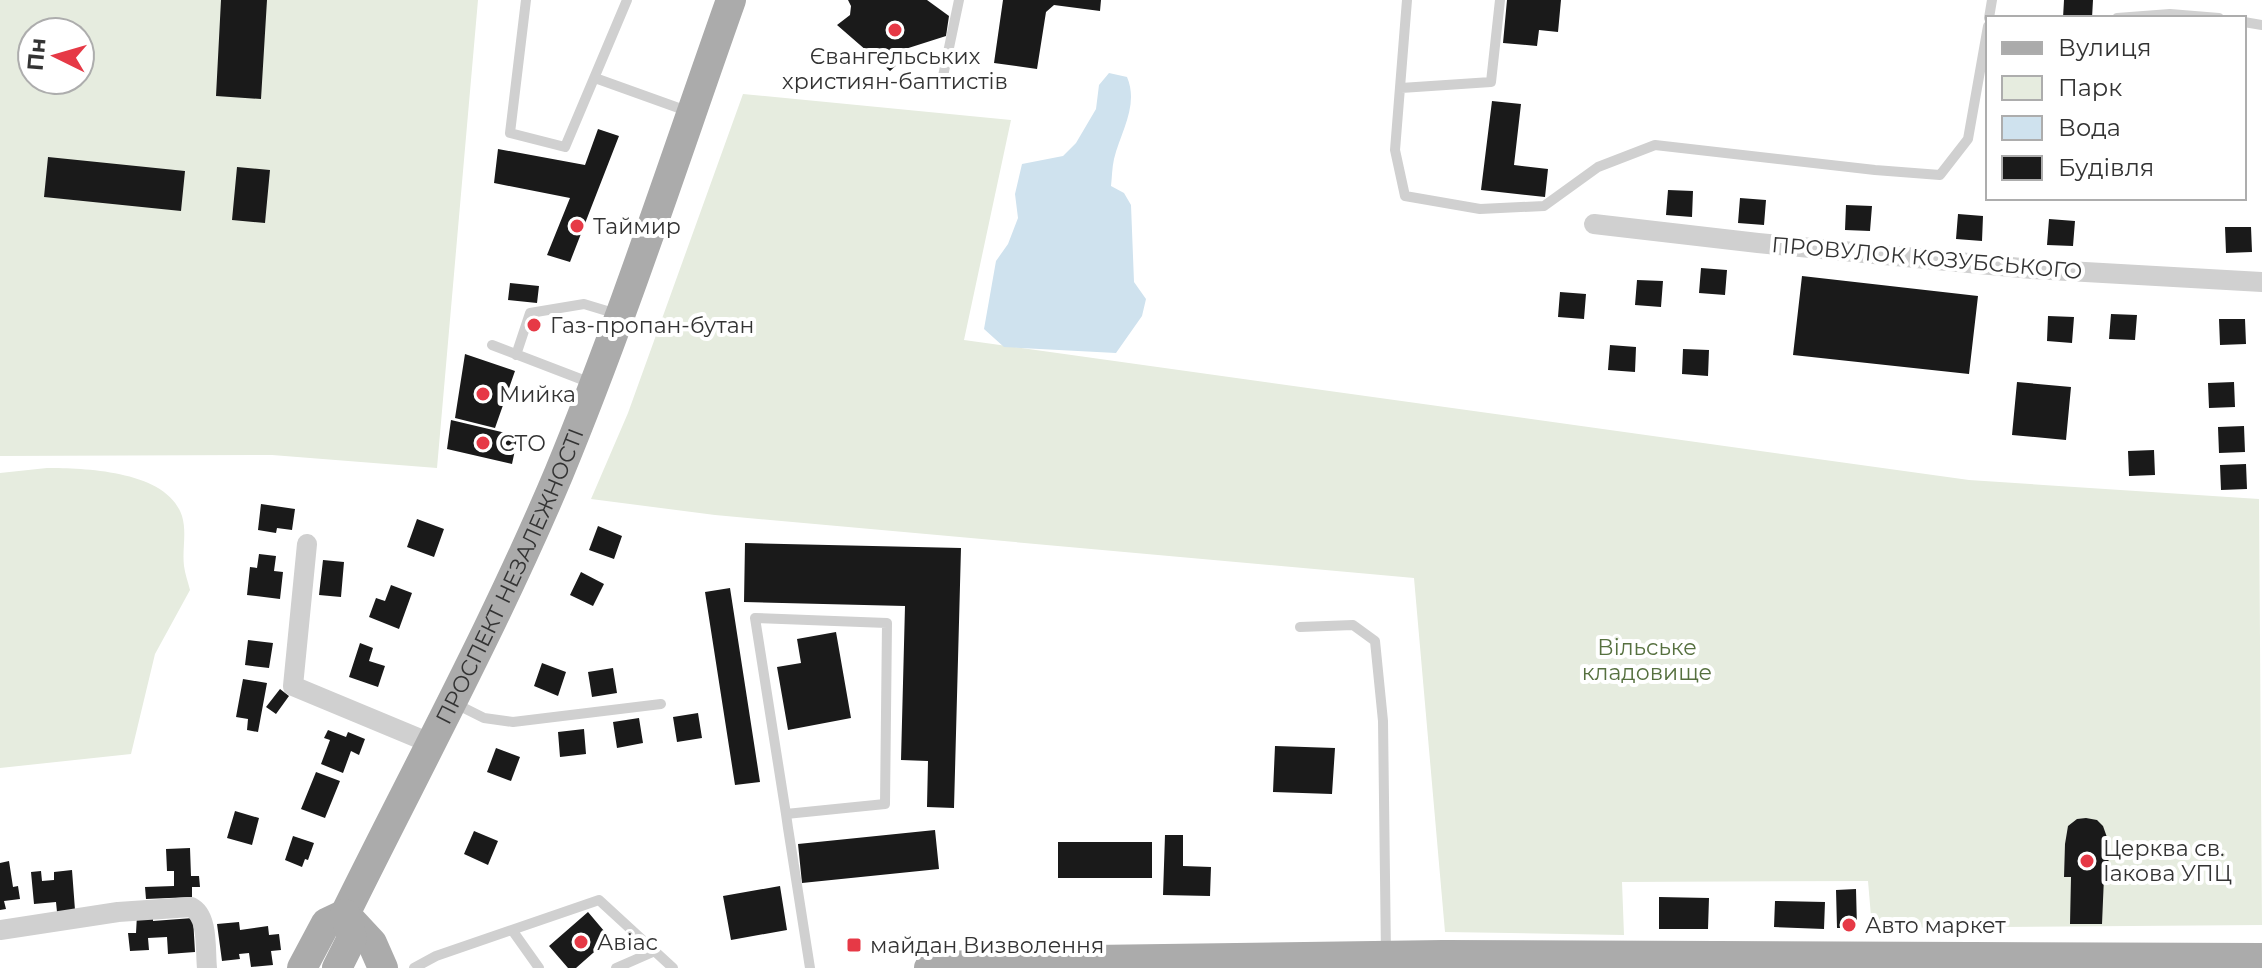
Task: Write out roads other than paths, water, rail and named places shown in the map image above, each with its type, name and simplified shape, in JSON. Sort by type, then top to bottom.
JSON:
[{"type":"main road","name":"ПРОСПЕКТ НЕЗАЛЕЖНОСТІ","points":[[345,914],[558,474],[619,315],[731,0]]},
{"type":"main road","points":[[302,968],[326,923],[345,914]]},
{"type":"main road","points":[[337,968],[352,938],[345,914]]},
{"type":"main road","points":[[345,914],[372,943],[383,968]]},
{"type":"main road","points":[[1443,964],[2262,958]]},
{"type":"main road","points":[[929,968],[1020,964],[1399,962],[1976,968]]},
{"type":"street","name":"ПРОВУЛОК КОЗУБСЬКОГО","points":[[1594,224],[2032,269],[2262,282]]},
{"type":"street","points":[[307,544],[293,686],[430,743]]},
{"type":"street","points":[[0,930],[118,912],[191,907],[198,910],[202,919],[207,968]]},
{"type":"lane","points":[[526,0],[510,133],[565,147],[627,0]]},
{"type":"lane","points":[[942,81],[959,0]]},
{"type":"lane","points":[[1407,0],[1395,150],[1405,196],[1480,209],[1544,206],[1598,167],[1655,145],[1940,175],[1968,139],[1986,37]]},
{"type":"lane","points":[[1401,88],[1472,86],[1491,82],[1500,0]]},
{"type":"lane","points":[[2144,16],[2194,16]]},
{"type":"lane","points":[[595,78],[691,113]]},
{"type":"lane","points":[[516,355],[530,313],[584,304],[619,315]]},
{"type":"lane","points":[[492,345],[593,384]]},
{"type":"lane","points":[[786,814],[885,804],[887,623],[755,618],[810,968]]},
{"type":"lane","points":[[1300,627],[1353,625],[1375,641],[1399,962]]},
{"type":"lane","points":[[450,701],[484,718],[513,722],[661,704]]},
{"type":"lane","points":[[414,968],[436,956],[599,900],[673,968]]},
{"type":"lane","points":[[512,930],[539,968]]},
{"type":"lane","points":[[616,968],[655,951]]},
{"type":"lane","points":[[436,956],[444,968]]},
{"type":"water","points":[[1109,73],[1127,77],[1130,87],[1130,108],[1114,159],[1111,186],[1124,193],[1131,205],[1134,282],[1146,299],[1142,316],[1116,353],[1004,347],[984,329],[996,261],[1008,244],[1018,218],[1015,194],[1022,164],[1063,156],[1076,143],[1096,109],[1099,85]]},
{"type":"place","name":"Євангельських християн-баптистів","points":[[895,30]]},
{"type":"place","name":"Таймир","points":[[577,226]]},
{"type":"place","name":"Газ-пропан-бутан","points":[[534,325]]},
{"type":"place","name":"Мийка","points":[[483,394]]},
{"type":"place","name":"СТО","points":[[483,443]]},
{"type":"place","name":"Церква св. Іакова УПЦ","points":[[2087,861]]},
{"type":"place","name":"Авто маркет","points":[[1849,925]]},
{"type":"place","name":"Авіас","points":[[581,942]]},
{"type":"place","name":"майдан Визволення","points":[[854,945]]},
{"type":"park label","name":"Вільське кладовище","points":[[1647,660]]}]
